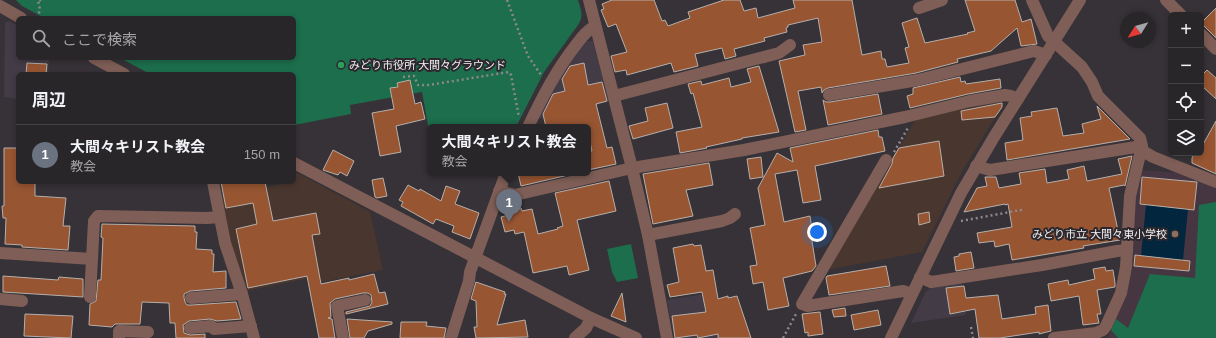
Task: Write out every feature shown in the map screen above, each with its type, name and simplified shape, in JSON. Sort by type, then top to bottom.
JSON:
[{"type":"street","points":[[589,0],[648,235],[667,338]]},
{"type":"street","points":[[919,8],[942,0]]},
{"type":"street","points":[[1032,0],[1045,31],[1054,42],[1082,67],[1092,82],[1098,96],[1140,138],[1142,150],[1136,168],[1130,196],[1126,267],[1121,293],[1106,326],[1103,330],[1096,333],[1054,338]]},
{"type":"street","points":[[891,338],[956,203],[976,166],[1080,0]]},
{"type":"street","points":[[1166,0],[1178,12]]},
{"type":"street","points":[[0,6],[18,16]]},
{"type":"street","points":[[525,124],[560,67],[586,33],[596,26]]},
{"type":"street","points":[[1204,37],[1216,49]]},
{"type":"street","points":[[614,96],[779,53],[790,45]]},
{"type":"street","points":[[829,94],[918,80],[1034,51],[1046,55]]},
{"type":"street","points":[[98,60],[120,72]]},
{"type":"street","points":[[499,191],[515,195],[632,168],[786,142],[914,115],[944,106],[1000,95],[1011,96],[1018,99]]},
{"type":"street","points":[[976,166],[990,170],[1136,147],[1153,157],[1216,182]]},
{"type":"street","points":[[886,160],[802,304],[807,306],[903,291],[912,294]]},
{"type":"street","points":[[296,164],[591,318],[636,338]]},
{"type":"street","points":[[451,338],[475,257],[505,176]]},
{"type":"street","points":[[213,184],[225,244],[242,294],[254,338]]},
{"type":"street","points":[[648,235],[722,221],[735,214]]},
{"type":"street","points":[[90,297],[94,221],[98,216],[219,217]]},
{"type":"street","points":[[920,277],[931,282],[938,282],[1127,250]]},
{"type":"street","points":[[0,253],[92,259]]},
{"type":"street","points":[[191,298],[242,294]]},
{"type":"street","points":[[0,299],[22,301]]},
{"type":"street","points":[[343,338],[337,306],[365,300]]},
{"type":"street","points":[[575,338],[586,328],[591,318]]},
{"type":"street","points":[[190,328],[211,326],[214,329],[251,326]]},
{"type":"street","points":[[119,338],[119,331],[148,332]]},
{"type":"path","points":[[38,16],[40,10],[38,0],[42,0]]},
{"type":"path","points":[[506,0],[528,56],[543,78]]},
{"type":"path","points":[[403,77],[414,76],[418,85],[429,85],[509,72],[511,75],[519,116],[525,124]]},
{"type":"path","points":[[886,160],[893,154],[914,115]]},
{"type":"path","points":[[957,219],[963,221],[1021,210],[1021,213]]},
{"type":"path","points":[[783,338],[802,304]]},
{"type":"path","points":[[971,326],[973,338]]},
{"type":"shaded area","points":[[9,21],[16,25],[16,60],[49,60],[48,72],[16,72],[16,99],[4,97],[5,23]]},
{"type":"shaded area","points":[[587,41],[593,41],[609,102],[539,119],[558,79]]},
{"type":"shaded area","points":[[1002,100],[1004,103],[961,173],[922,252],[826,270],[916,119],[943,111]]},
{"type":"shaded area","name":"みどり市立 大間々東小学校","points":[[1139,170],[1182,173],[1216,188],[1216,338],[1107,338],[1126,295],[1132,270],[1135,199]]},
{"type":"shaded area","points":[[296,172],[370,212],[383,270],[321,282],[320,276],[246,291],[233,254],[220,195],[283,184],[296,184]]},
{"type":"shaded area","points":[[962,283],[966,315],[911,323],[925,293],[930,288]]},
{"type":"shaded area","points":[[716,292],[725,338],[674,338],[667,300]]},
{"type":"green space","name":"みどり市役所 大間々グラウンド","points":[[16,0],[578,0],[581,16],[580,22],[544,72],[518,124],[428,124],[422,92],[350,105],[351,114],[296,125],[296,72],[146,72],[124,60],[296,60],[296,16],[40,16],[22,6]]},
{"type":"green space","points":[[1216,202],[1216,338],[1118,338],[1111,330],[1116,319],[1128,328],[1150,274],[1195,278],[1199,205]]},
{"type":"green space","points":[[631,244],[638,278],[617,282],[612,272],[607,249]]},
{"type":"water","points":[[1146,205],[1188,209],[1183,260],[1141,256]]},
{"type":"building","points":[[612,0],[654,0],[662,21],[665,20],[668,26],[690,18],[688,12],[724,0],[740,0],[744,11],[756,8],[758,18],[795,8],[793,0],[852,0],[862,55],[881,51],[882,59],[885,59],[887,67],[909,63],[905,48],[909,47],[902,23],[917,18],[925,43],[968,34],[967,33],[975,31],[965,0],[1015,0],[1022,22],[1031,19],[1037,44],[1021,46],[1017,28],[991,51],[957,59],[958,62],[916,73],[828,88],[822,93],[821,87],[798,91],[806,130],[795,132],[779,61],[805,55],[803,45],[822,42],[818,18],[788,25],[786,28],[787,32],[764,38],[765,41],[734,49],[736,56],[725,59],[722,48],[695,54],[698,66],[674,72],[671,63],[627,75],[626,70],[615,72],[611,56],[627,52],[616,24],[608,27],[601,10],[604,9],[602,4]]},
{"type":"building","points":[[1216,8],[1216,38],[1204,26],[1204,20]]},
{"type":"building","points":[[27,63],[47,64],[46,72],[26,72]]},
{"type":"building","points":[[584,63],[588,85],[602,82],[607,101],[596,104],[607,148],[612,147],[616,164],[591,169],[591,124],[545,124],[543,114],[553,94],[565,91],[562,79],[570,66]]},
{"type":"building","points":[[759,66],[779,132],[742,138],[706,147],[707,148],[680,153],[676,132],[702,127],[693,93],[691,94],[688,84],[701,81],[702,85],[729,78],[731,87],[751,82],[747,69]]},
{"type":"building","points":[[1207,70],[1216,78],[1216,99],[1204,88],[1204,73]]},
{"type":"building","points":[[960,77],[961,82],[965,81],[966,84],[1000,79],[1001,88],[968,94],[910,108],[907,96],[913,94],[913,88]]},
{"type":"building","points":[[410,80],[415,104],[421,102],[425,119],[396,126],[401,152],[380,156],[372,113],[394,109],[390,88],[398,87],[397,83]]},
{"type":"building","points":[[878,94],[882,114],[828,125],[823,100],[830,102]]},
{"type":"building","points":[[667,103],[673,128],[633,139],[629,126],[648,121],[645,108]]},
{"type":"building","points":[[1002,103],[1002,107],[995,117],[962,120],[961,111]]},
{"type":"building","points":[[1097,106],[1130,139],[1007,160],[1005,143],[1023,140],[1020,118],[1032,116],[1031,112],[1057,108],[1063,136],[1084,133],[1082,124],[1101,119]]},
{"type":"building","points":[[1216,121],[1216,174],[1192,163],[1193,156],[1204,156],[1204,143]]},
{"type":"building","points":[[878,130],[879,137],[882,137],[885,151],[815,166],[821,200],[803,203],[797,170],[775,174],[784,222],[810,216],[813,235],[811,235],[816,266],[812,271],[783,278],[789,306],[768,310],[763,282],[753,284],[750,266],[757,265],[750,228],[765,225],[758,188],[777,153],[793,162],[790,148]]},
{"type":"building","points":[[939,141],[944,176],[879,188],[899,148]]},
{"type":"building","points":[[4,148],[16,148],[16,184],[35,184],[35,196],[66,198],[63,226],[70,226],[68,250],[22,247],[22,245],[5,244],[6,218],[3,218],[2,206],[4,206]]},
{"type":"building","points":[[333,150],[354,161],[347,176],[340,172],[338,175],[323,170]]},
{"type":"building","points":[[1132,156],[1125,186],[1109,188],[1120,240],[1083,246],[1084,248],[1012,260],[1009,244],[995,247],[994,241],[979,243],[977,233],[1012,227],[1008,204],[964,212],[977,188],[987,186],[985,177],[996,177],[999,188],[1021,184],[1019,173],[1045,169],[1047,183],[1069,179],[1067,170],[1084,166],[1087,181],[1122,174],[1118,159]]},
{"type":"building","points":[[761,157],[763,177],[750,179],[747,159]]},
{"type":"building","points":[[709,163],[713,185],[686,190],[693,216],[653,224],[643,174]]},
{"type":"building","points":[[519,176],[564,176],[521,186]]},
{"type":"building","points":[[1142,177],[1197,182],[1194,210],[1140,204]]},
{"type":"building","points":[[383,178],[387,196],[377,198],[375,197],[372,180]]},
{"type":"building","points":[[609,181],[616,211],[577,220],[589,270],[569,275],[567,266],[533,273],[524,232],[515,234],[514,230],[505,232],[501,217],[512,214],[511,210],[521,208],[522,211],[532,209],[538,234],[558,229],[557,228],[563,226],[555,193]]},
{"type":"building","points":[[221,184],[265,184],[273,221],[316,213],[320,234],[312,235],[321,284],[349,278],[349,280],[374,274],[379,293],[385,292],[388,304],[346,314],[346,312],[370,306],[372,302],[371,295],[368,293],[363,293],[335,299],[330,303],[331,317],[328,318],[332,319],[335,338],[319,338],[307,276],[248,288],[236,229],[257,224],[253,203],[226,208]]},
{"type":"building","points":[[408,185],[419,191],[420,189],[441,201],[446,186],[460,191],[455,204],[479,213],[470,239],[452,232],[454,226],[436,219],[433,224],[401,206],[403,202],[399,200]]},
{"type":"building","points":[[929,212],[930,222],[919,225],[918,214]]},
{"type":"building","points":[[102,224],[195,226],[195,232],[197,232],[196,249],[212,250],[212,254],[214,254],[213,272],[226,271],[226,288],[190,291],[184,294],[185,302],[187,305],[192,305],[236,302],[241,319],[189,321],[183,325],[184,333],[190,335],[205,334],[205,338],[176,338],[175,323],[170,323],[169,303],[142,302],[140,324],[115,324],[112,327],[89,325],[90,304],[96,301],[98,280],[101,280],[103,238],[101,237]]},
{"type":"building","points":[[693,244],[694,246],[701,245],[706,271],[713,270],[718,299],[728,296],[728,298],[737,296],[751,338],[718,338],[718,334],[698,338],[697,335],[675,338],[672,316],[706,312],[702,292],[670,297],[667,285],[679,282],[673,248]]},
{"type":"building","points":[[971,252],[974,268],[956,271],[954,257],[959,256],[959,254]]},
{"type":"building","points":[[1135,255],[1190,261],[1189,271],[1134,266]]},
{"type":"building","points":[[886,266],[890,286],[829,295],[826,278],[827,276]]},
{"type":"building","points":[[1105,267],[1106,271],[1113,270],[1115,287],[1097,290],[1101,314],[1097,314],[1099,323],[1083,325],[1079,296],[1051,301],[1048,284],[1068,280],[1069,285],[1095,279],[1093,269]]},
{"type":"building","points":[[3,276],[58,280],[59,277],[83,279],[83,297],[3,292]]},
{"type":"building","points":[[476,282],[505,292],[504,294],[506,294],[497,325],[525,320],[528,337],[476,338],[474,327],[477,327],[476,301],[471,299]]},
{"type":"building","points":[[964,286],[966,298],[998,295],[1002,319],[1036,314],[1035,307],[1048,305],[1051,331],[1039,334],[1039,332],[1000,338],[979,338],[975,309],[950,314],[946,288]]},
{"type":"building","points":[[622,293],[626,322],[611,316]]},
{"type":"building","points":[[845,308],[846,316],[834,317],[832,310]]},
{"type":"building","points":[[878,310],[881,325],[854,330],[851,315]]},
{"type":"building","points":[[820,312],[823,334],[808,336],[808,332],[805,333],[802,314]]},
{"type":"building","points":[[25,314],[73,316],[71,338],[24,336]]},
{"type":"building","points":[[347,319],[392,322],[392,324],[368,331],[364,338],[350,338]]},
{"type":"building","points":[[401,322],[427,322],[426,326],[446,328],[444,338],[400,338]]},
{"type":"place","name":"みどり市役所 大間々グラウンド","points":[[341,65]]},
{"type":"place","name":"大間々キリスト教会","points":[[509,222]]},
{"type":"place","name":"みどり市立 大間々東小学校","points":[[1175,234]]}]
